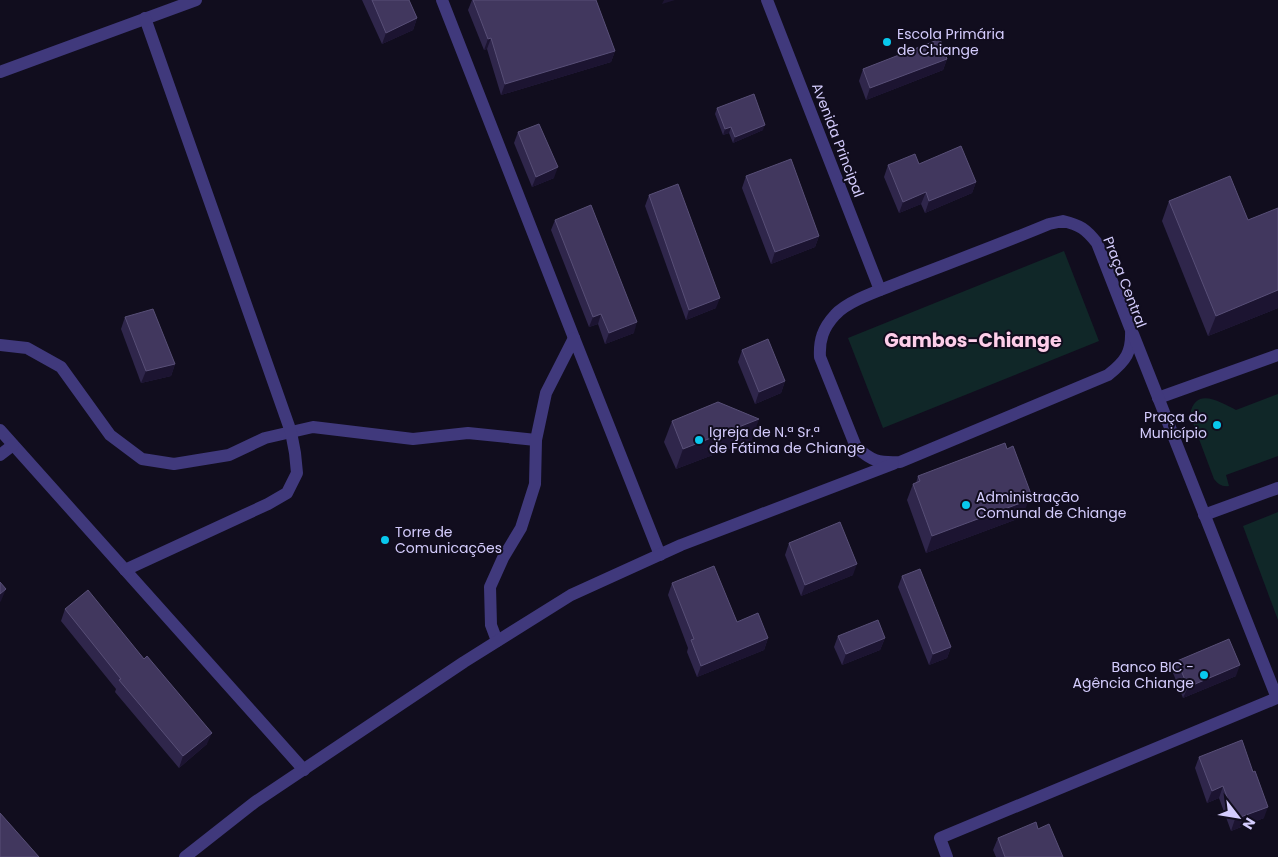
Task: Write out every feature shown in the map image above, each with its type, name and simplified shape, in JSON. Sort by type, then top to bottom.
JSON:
[{"type":"street","points":[[0,72],[196,0]]},
{"type":"street","points":[[442,0],[660,555]]},
{"type":"street","name":"Avenida Principal","points":[[767,0],[880,290]]},
{"type":"street","points":[[125,570],[268,504],[287,493],[297,474],[291,432],[146,18]]},
{"type":"street","name":"Praça Central","points":[[1063,222],[1076,224],[1088,232],[1097,243],[1131,330],[1132,344],[1126,356],[1117,368],[1108,374],[900,462],[884,463],[868,457],[856,447],[820,357],[820,342],[825,329],[835,314],[849,304],[1049,224],[1063,222]]},
{"type":"street","points":[[947,857],[940,838],[1277,699],[1131,330]]},
{"type":"street","points":[[497,641],[491,625],[490,586],[503,558],[521,528],[535,484],[536,440],[546,393],[574,338]]},
{"type":"street","points":[[0,345],[27,348],[61,367],[110,435],[142,459],[174,464],[229,455],[265,438],[313,427],[413,439],[468,433],[536,440]]},
{"type":"street","points":[[1158,398],[1278,355]]},
{"type":"street","points":[[0,430],[304,770]]},
{"type":"street","points":[[0,455],[13,445]]},
{"type":"street","points":[[185,857],[255,802],[464,662],[571,595],[682,545],[900,462]]},
{"type":"street","points":[[1204,515],[1278,488]]},
{"type":"green space","points":[[1064,251],[1099,341],[883,428],[848,338]]},
{"type":"green space","points":[[1278,394],[1278,456],[1226,475],[1229,486],[1219,484],[1214,479],[1190,415],[1193,406],[1197,401],[1209,399],[1216,400],[1236,410]]},
{"type":"green space","points":[[1278,512],[1278,620],[1243,526]]},
{"type":"building","points":[[372,0],[409,0],[417,18],[386,33]]},
{"type":"building","points":[[473,0],[596,0],[615,51],[505,84],[491,38],[488,39]]},
{"type":"building","points":[[940,39],[947,59],[870,88],[863,69]]},
{"type":"building","points":[[754,94],[765,125],[735,137],[731,127],[725,129],[717,108]]},
{"type":"building","points":[[539,124],[558,167],[536,177],[518,132]]},
{"type":"building","points":[[961,146],[976,182],[929,201],[926,192],[903,202],[888,165],[915,154],[919,164]]},
{"type":"building","points":[[791,159],[819,236],[775,252],[746,176]]},
{"type":"building","points":[[1230,176],[1248,220],[1278,208],[1278,290],[1216,316],[1169,201]]},
{"type":"building","points":[[678,184],[720,298],[689,310],[649,195]]},
{"type":"building","points":[[591,205],[637,322],[609,333],[601,314],[593,317],[555,220]]},
{"type":"building","points":[[153,309],[175,364],[146,371],[125,317]]},
{"type":"building","points":[[768,339],[785,381],[759,392],[742,350]]},
{"type":"building","points":[[718,402],[759,419],[683,449],[672,421]]},
{"type":"building","name":"Administração Comunal de Chiange","points":[[1005,443],[1007,449],[1013,446],[1031,494],[1024,496],[1026,501],[932,536],[913,484],[920,481],[918,476]]},
{"type":"building","points":[[840,522],[857,564],[805,585],[789,543]]},
{"type":"building","points":[[714,566],[737,622],[758,613],[768,638],[701,666],[691,640],[694,639],[672,583]]},
{"type":"building","points":[[920,569],[951,647],[933,654],[902,576]]},
{"type":"building","points":[[0,582],[6,589],[0,594]]},
{"type":"building","points":[[88,590],[144,659],[147,656],[212,733],[183,756],[119,680],[121,679],[65,609]]},
{"type":"building","points":[[878,620],[885,638],[846,654],[838,636]]},
{"type":"building","points":[[1229,639],[1240,665],[1188,687],[1177,661]]},
{"type":"building","points":[[1242,740],[1268,807],[1235,819],[1223,786],[1212,791],[1199,757]]},
{"type":"building","points":[[0,813],[39,857],[0,857]]},
{"type":"building","points":[[1036,822],[1038,829],[1049,824],[1063,857],[1005,857],[998,838]]},
{"type":"place","name":"Escola Primária de Chiange","points":[[887,42]]},
{"type":"place","name":"Praça do Município","points":[[1217,425]]},
{"type":"place","name":"Igreja de N.ª Sr.ª de Fátima de Chiange","points":[[699,440]]},
{"type":"place","name":"Administração Comunal de Chiange","points":[[966,505]]},
{"type":"place","name":"Torre de Comunicações","points":[[385,540]]},
{"type":"place","name":"Banco BIC - Agência Chiange","points":[[1204,675]]},
{"type":"district","name":"Gambos-Chiange","points":[[973,340]]}]
